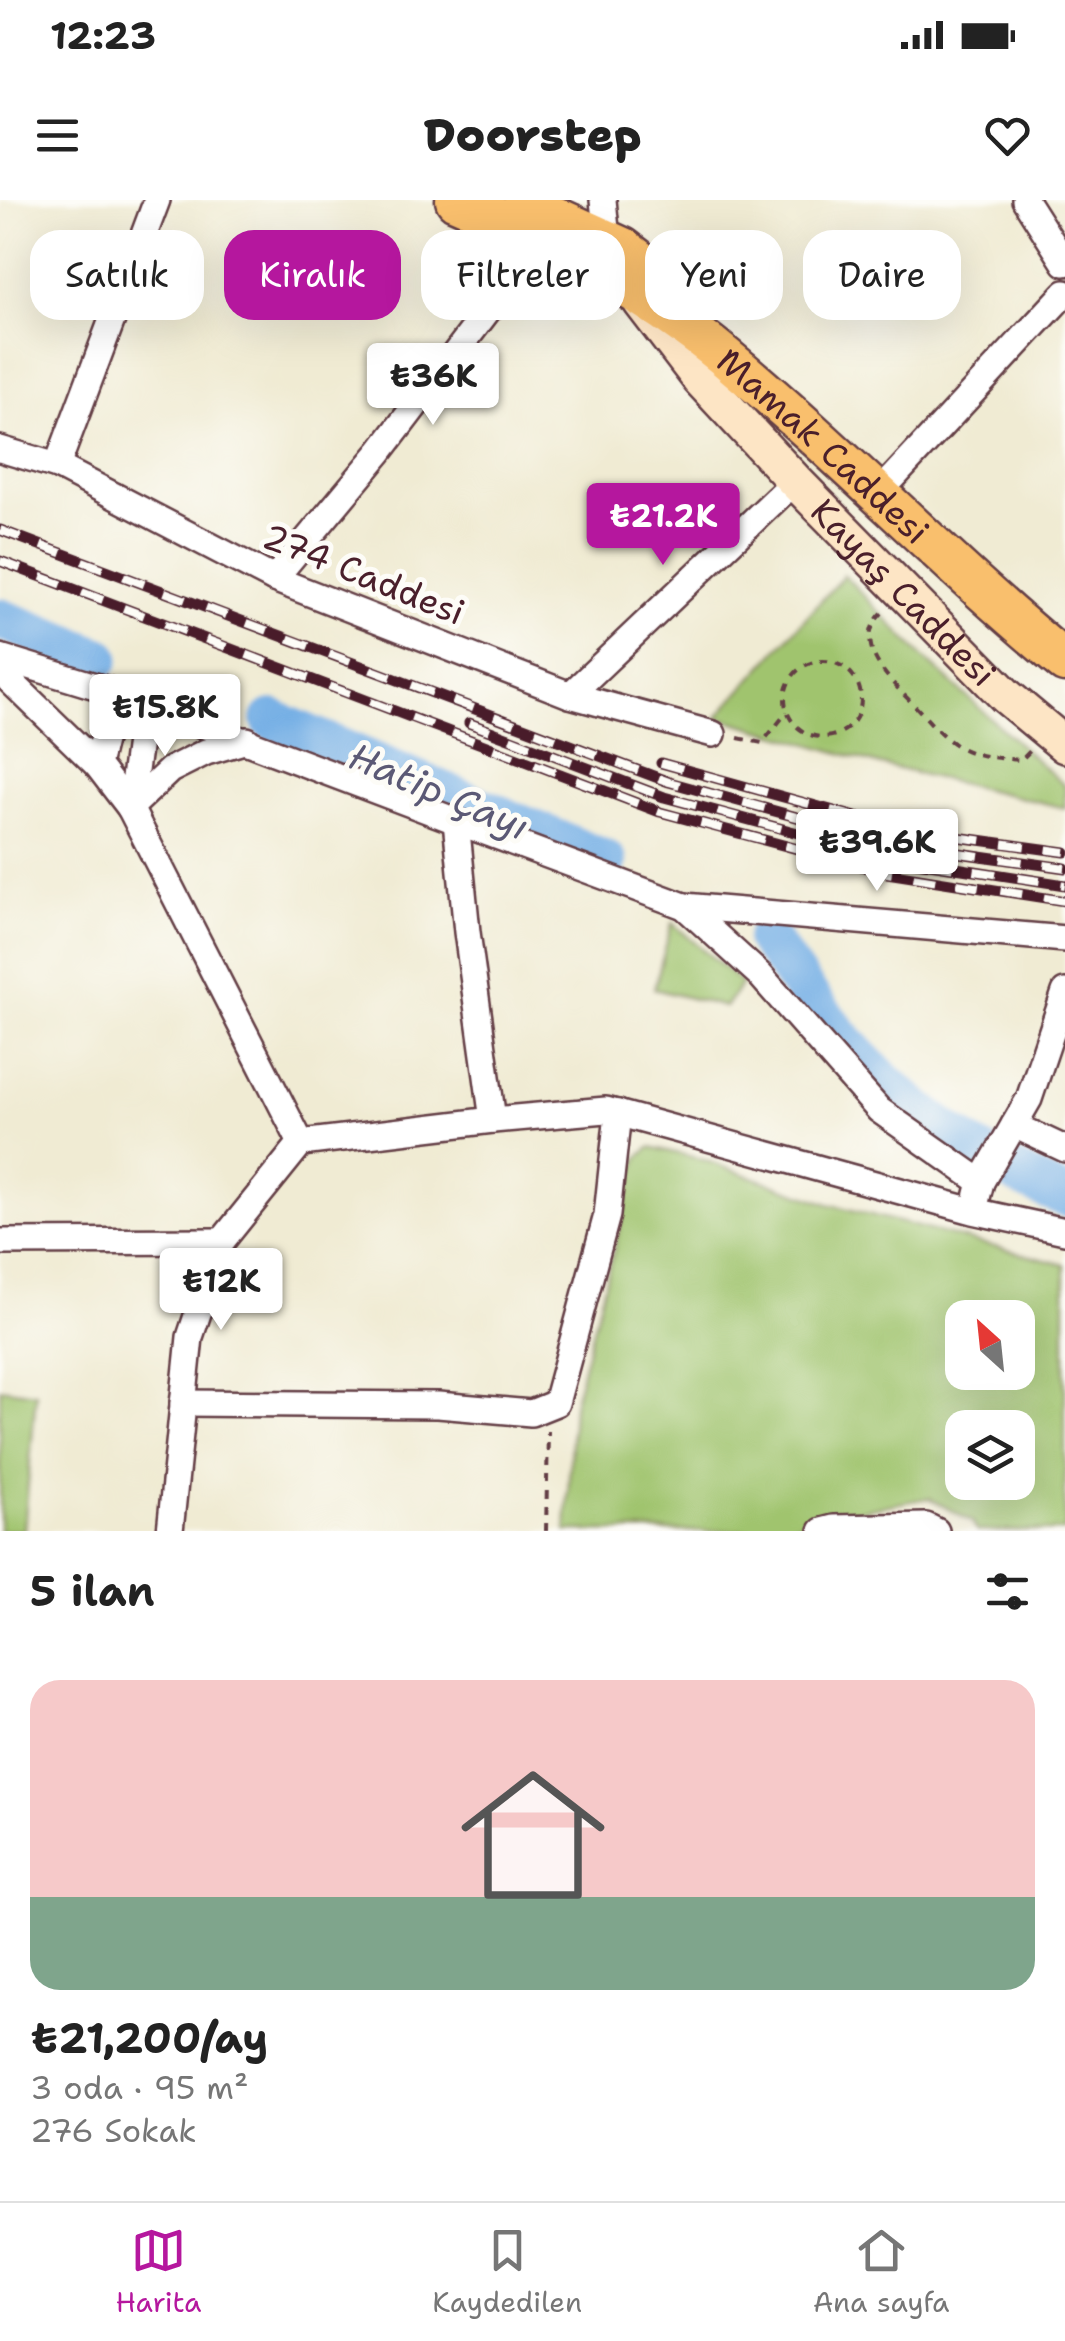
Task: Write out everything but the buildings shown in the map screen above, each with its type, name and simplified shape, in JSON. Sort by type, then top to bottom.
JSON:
[{"type":"main road","name":"Mamak Caddesi","points":[[456,200],[524,230]]},
{"type":"main road","name":"Mamak Caddesi","points":[[518,200],[588,230]]},
{"type":"main road","name":"Mamak Caddesi","points":[[625,263],[942,556],[1065,662]]},
{"type":"main road","name":"Mamak Caddesi","points":[[642,282],[698,306],[1065,634]]},
{"type":"street","points":[[57,466],[157,200]]},
{"type":"street","points":[[1025,200],[1065,263]]},
{"type":"street","name":"Kayaş Caddesi","points":[[642,282],[700,380],[1006,696],[1056,738]]},
{"type":"street","points":[[892,480],[1065,293]]},
{"type":"street","points":[[274,579],[380,452],[480,320]]},
{"type":"street","name":"274 Caddesi","points":[[0,450],[57,466],[274,579],[570,695],[713,734]]},
{"type":"street","points":[[570,695],[795,480]]},
{"type":"street","points":[[0,657],[114,692],[247,740],[684,906],[1065,940]]},
{"type":"street","points":[[0,671],[97,765],[130,808],[301,1144]]},
{"type":"street","points":[[97,765],[114,692]]},
{"type":"street","points":[[130,808],[144,704]]},
{"type":"street","points":[[130,808],[170,770],[206,752],[247,740]]},
{"type":"street","points":[[456,820],[493,1120]]},
{"type":"street","points":[[684,906],[760,975],[879,1110],[985,1176]]},
{"type":"street","points":[[973,1212],[985,1176],[1029,1100],[1065,992]]},
{"type":"street","points":[[170,1531],[190,1337],[222,1241],[301,1144],[606,1110],[973,1212],[1065,1231]]},
{"type":"street","points":[[183,1403],[438,1405],[531,1413],[556,1403],[607,1215],[618,1113]]},
{"type":"street","points":[[1009,1133],[1065,1148]]},
{"type":"street","points":[[0,1242],[222,1241]]},
{"type":"street","points":[[822,1531],[926,1526],[936,1531]]},
{"type":"path","points":[[904,593],[876,617],[869,639],[877,667],[926,718],[955,745],[991,758],[1021,760],[1056,738]]},
{"type":"path","points":[[713,734],[762,743],[787,712],[787,687],[793,676],[814,663],[838,664],[848,671],[860,693],[856,717],[838,734],[826,737],[802,731],[787,712]]},
{"type":"path","points":[[543,1408],[549,1438],[546,1531]]},
{"type":"green space","points":[[844,575],[924,658],[1065,786],[1065,808],[881,765],[717,717]]},
{"type":"green space","points":[[672,923],[742,983],[725,1007],[654,989]]},
{"type":"green space","points":[[651,1147],[701,1159],[829,1204],[1065,1265],[1065,1531],[977,1531],[972,1522],[929,1498],[815,1518],[776,1531],[566,1531],[573,1405],[638,1158]]},
{"type":"green space","points":[[0,1388],[36,1393],[24,1531],[0,1531]]},
{"type":"waterway","name":"Hatip Çayı","points":[[0,619],[99,658]]},
{"type":"waterway","name":"Hatip Çayı","points":[[272,720],[606,861]]},
{"type":"waterway","name":"Hatip Çayı","points":[[767,939],[835,1031],[894,1090],[975,1150],[1065,1196]]},
{"type":"railway","points":[[0,530],[669,782],[895,844],[1065,868]]},
{"type":"railway","points":[[0,561],[660,812],[887,873],[1065,901]]},
{"type":"railway","points":[[469,723],[664,797],[891,858],[1065,885]]},
{"type":"railway","points":[[661,763],[899,829],[1065,852]]}]
